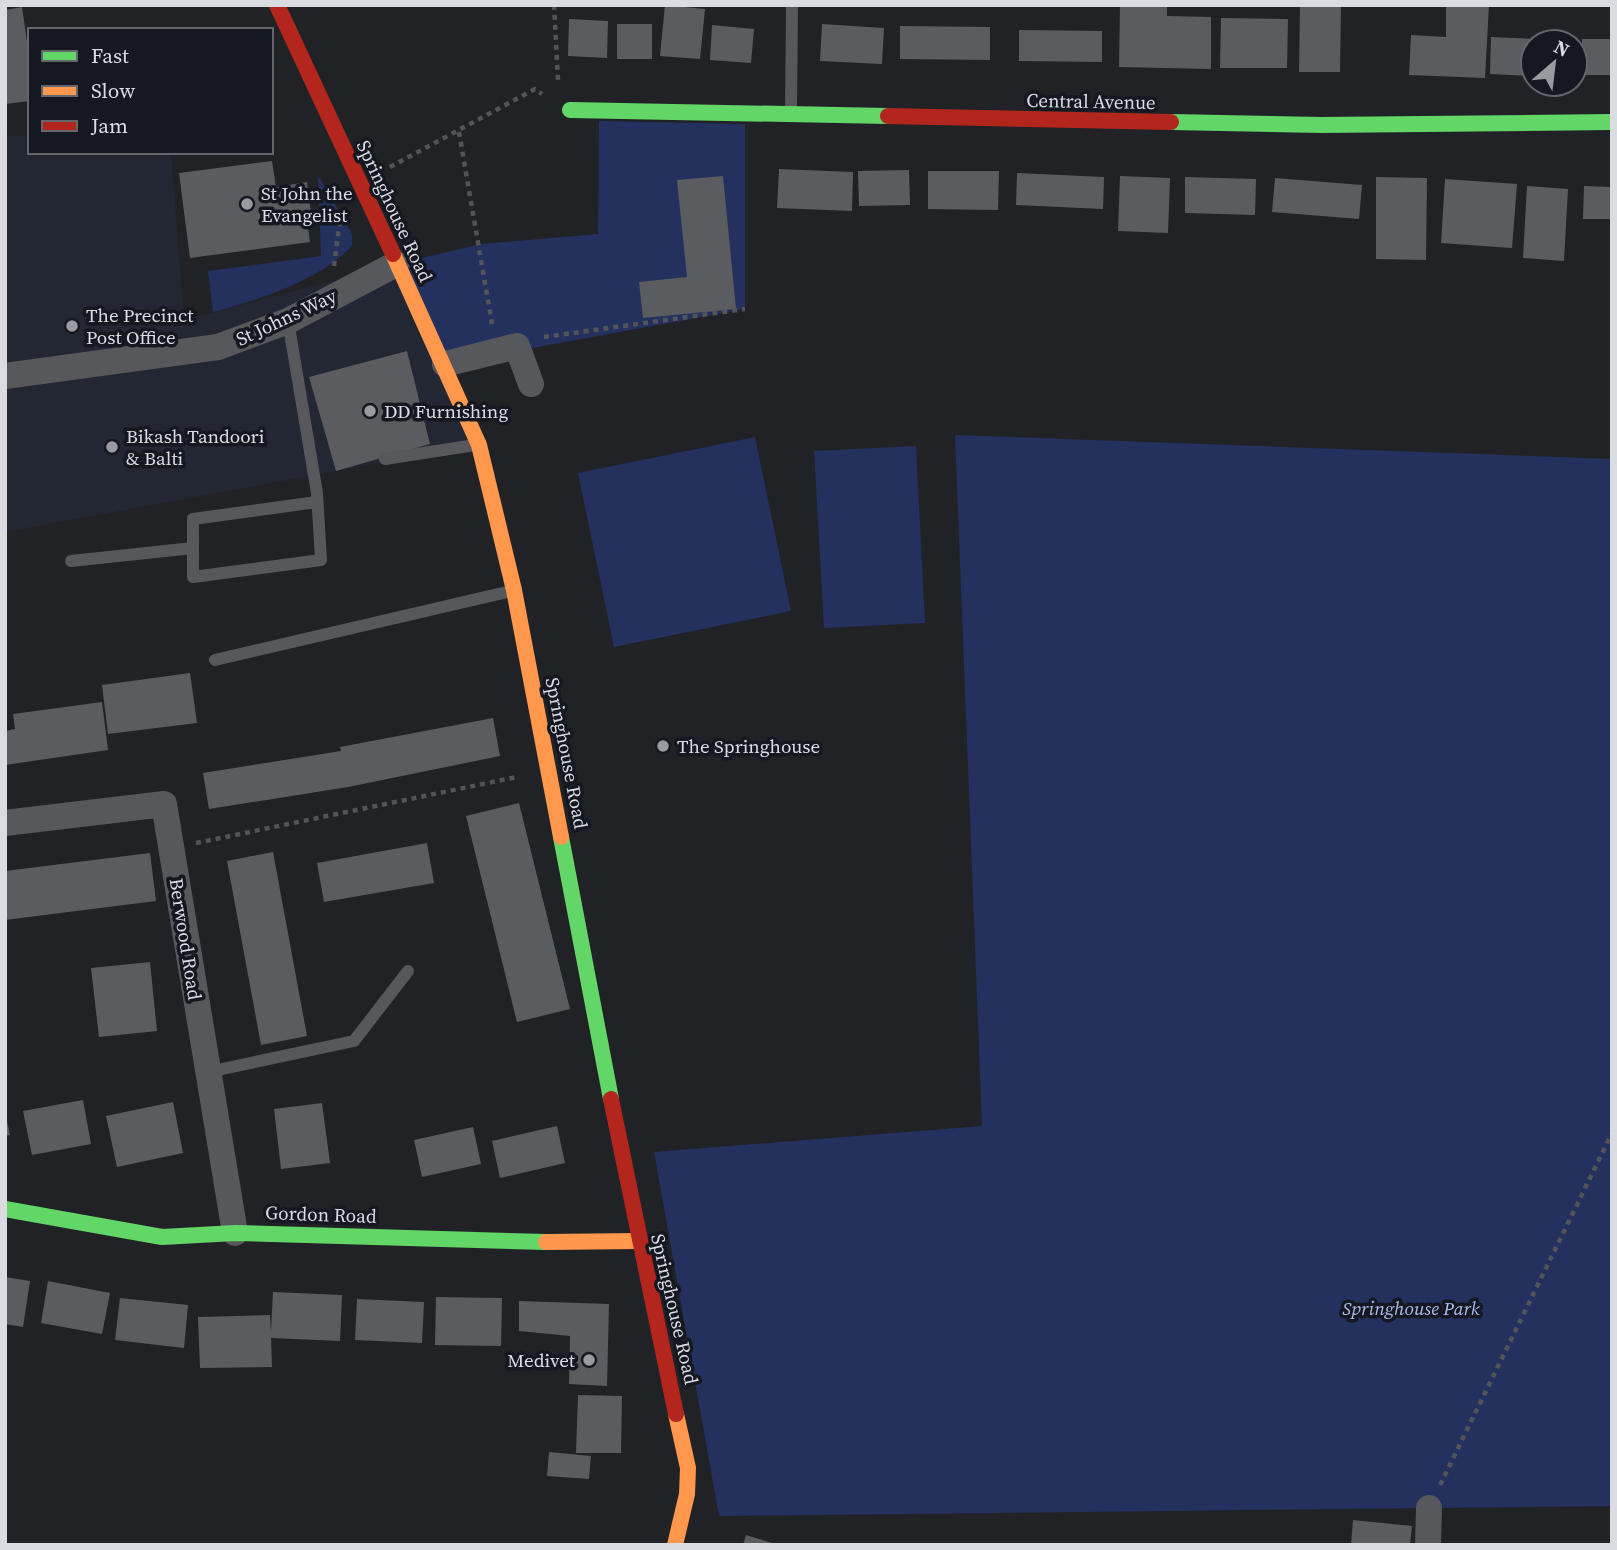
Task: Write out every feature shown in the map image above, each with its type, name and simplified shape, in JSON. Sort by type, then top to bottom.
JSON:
[{"type":"street","name":"Springhouse Road","points":[[276,5],[445,364],[479,445],[514,590],[638,1241],[688,1468],[687,1494],[675,1545]]},
{"type":"street","name":"Central Avenue","points":[[570,110],[791,117],[1321,125],[1612,122]]},
{"type":"street","name":"St Johns Way","points":[[5,376],[218,347],[288,321],[396,264]]},
{"type":"street","points":[[445,364],[507,349],[531,384]]},
{"type":"street","name":"Berwood Road","points":[[5,823],[164,804],[236,1233]]},
{"type":"street","name":"Gordon Road","points":[[5,1209],[162,1237],[236,1233],[576,1243],[638,1241]]},
{"type":"street","points":[[1428,1545],[1429,1508]]},
{"type":"lane","points":[[791,117],[793,5]]},
{"type":"lane","points":[[288,321],[317,502],[321,560],[193,577],[193,519],[317,502]]},
{"type":"lane","points":[[385,459],[479,445]]},
{"type":"lane","points":[[71,561],[193,548]]},
{"type":"lane","points":[[215,660],[514,590]]},
{"type":"lane","points":[[208,1072],[354,1041],[408,971]]},
{"type":"path","points":[[554,5],[558,85]]},
{"type":"path","points":[[384,168],[394,166],[459,132],[535,89],[547,87]]},
{"type":"path","points":[[535,89],[570,110]]},
{"type":"path","points":[[459,132],[507,349],[533,338],[745,309]]},
{"type":"path","points":[[330,298],[341,213]]},
{"type":"path","points":[[171,848],[549,771]]},
{"type":"path","points":[[1429,1508],[1612,1133]]},
{"type":"shaded area","points":[[28,135],[28,154],[171,154],[184,320],[396,264],[479,445],[5,532],[5,136]]},
{"type":"green space","points":[[599,121],[745,124],[745,309],[445,364],[396,264],[481,244],[598,234]]},
{"type":"green space","points":[[318,175],[352,234],[352,246],[323,269],[287,288],[213,312],[208,271],[321,256]]},
{"type":"green space","name":"Springhouse Park","points":[[955,435],[1612,459],[1612,1506],[719,1516],[654,1152],[982,1126]]},
{"type":"green space","points":[[755,437],[791,611],[614,647],[578,473]]},
{"type":"green space","points":[[916,446],[925,623],[824,628],[814,451]]},
{"type":"building","points":[[665,5],[705,9],[700,59],[660,56]]},
{"type":"building","points":[[1120,5],[1167,5],[1167,16],[1211,17],[1211,69],[1119,67]]},
{"type":"building","points":[[1300,5],[1341,5],[1340,72],[1299,72]]},
{"type":"building","points":[[1446,5],[1489,5],[1485,78],[1409,75],[1411,35],[1446,37]]},
{"type":"building","points":[[22,7],[28,49],[28,101],[5,104],[5,10]]},
{"type":"building","points":[[1221,18],[1288,19],[1287,68],[1220,68]]},
{"type":"building","points":[[569,19],[608,21],[607,58],[568,56]]},
{"type":"building","points":[[617,24],[652,24],[652,59],[617,59]]},
{"type":"building","points":[[822,24],[884,28],[882,64],[820,61]]},
{"type":"building","points":[[712,25],[754,29],[751,63],[710,60]]},
{"type":"building","points":[[900,26],[990,27],[990,60],[900,59]]},
{"type":"building","points":[[1019,30],[1102,31],[1102,62],[1019,61]]},
{"type":"building","points":[[1491,37],[1519,38],[1519,75],[1490,74]]},
{"type":"building","points":[[1589,39],[1612,39],[1612,75],[1589,75]]},
{"type":"building","name":"St John the Evangelist","points":[[272,161],[276,187],[307,182],[312,221],[307,221],[310,242],[190,258],[179,173]]},
{"type":"building","points":[[779,169],[853,172],[852,211],[777,208]]},
{"type":"building","points":[[909,170],[910,205],[859,206],[858,171]]},
{"type":"building","points":[[928,171],[999,171],[998,210],[928,209]]},
{"type":"building","points":[[1017,173],[1104,177],[1103,209],[1016,205]]},
{"type":"building","points":[[723,176],[736,309],[643,318],[639,282],[687,277],[677,180]]},
{"type":"building","points":[[1120,176],[1170,178],[1168,233],[1118,231]]},
{"type":"building","points":[[1185,177],[1256,179],[1255,215],[1185,213]]},
{"type":"building","points":[[1376,177],[1427,178],[1426,260],[1376,259]]},
{"type":"building","points":[[1275,178],[1362,185],[1359,219],[1272,212]]},
{"type":"building","points":[[1445,179],[1517,184],[1512,248],[1441,243]]},
{"type":"building","points":[[1527,186],[1568,189],[1564,261],[1523,258]]},
{"type":"building","points":[[1584,186],[1612,187],[1612,219],[1583,219]]},
{"type":"building","name":"DD Furnishing","points":[[407,351],[430,444],[336,471],[309,377]]},
{"type":"building","points":[[190,673],[197,723],[108,734],[102,685]]},
{"type":"building","points":[[102,702],[108,750],[5,765],[5,731],[15,729],[13,714]]},
{"type":"building","points":[[493,718],[500,756],[348,787],[209,809],[203,773],[341,751],[340,747]]},
{"type":"building","points":[[519,803],[570,1009],[517,1022],[466,816]]},
{"type":"building","points":[[427,843],[434,883],[324,902],[317,863]]},
{"type":"building","points":[[273,852],[307,1036],[261,1045],[227,861]]},
{"type":"building","points":[[150,853],[156,901],[5,920],[5,871]]},
{"type":"building","points":[[150,962],[157,1031],[99,1037],[91,968]]},
{"type":"building","points":[[83,1100],[91,1144],[32,1155],[23,1111]]},
{"type":"building","points":[[173,1102],[183,1153],[117,1167],[106,1116]]},
{"type":"building","points":[[322,1103],[330,1163],[281,1169],[274,1109]]},
{"type":"building","points":[[5,1112],[10,1135],[5,1136]]},
{"type":"building","points":[[557,1126],[565,1163],[500,1178],[492,1141]]},
{"type":"building","points":[[473,1127],[481,1164],[422,1177],[414,1140]]},
{"type":"building","points":[[5,1277],[30,1281],[23,1327],[5,1324]]},
{"type":"building","points":[[48,1281],[110,1293],[102,1334],[41,1323]]},
{"type":"building","points":[[273,1292],[342,1295],[340,1341],[271,1338],[272,1367],[200,1368],[198,1317],[270,1315],[271,1331]]},
{"type":"building","points":[[436,1297],[502,1298],[501,1346],[435,1345]]},
{"type":"building","points":[[120,1298],[188,1305],[184,1348],[115,1340]]},
{"type":"building","points":[[357,1299],[424,1302],[422,1343],[355,1340]]},
{"type":"building","name":"Medivet","points":[[519,1301],[609,1304],[607,1386],[569,1384],[570,1336],[519,1331]]},
{"type":"building","points":[[578,1395],[622,1396],[621,1453],[576,1453]]},
{"type":"building","points":[[549,1452],[591,1456],[589,1479],[547,1476]]},
{"type":"building","points":[[1353,1520],[1412,1526],[1410,1545],[1351,1545]]},
{"type":"building","points":[[746,1535],[775,1544],[775,1545],[743,1545]]},
{"type":"traffic: fast","points":[[570,110],[888,116]]},
{"type":"traffic: fast","points":[[1171,122],[1321,125],[1612,122]]},
{"type":"traffic: fast","points":[[561,837],[611,1099]]},
{"type":"traffic: fast","points":[[5,1209],[162,1237],[235,1233],[546,1242]]},
{"type":"traffic: slow","points":[[393,254],[479,445],[514,590],[561,837]]},
{"type":"traffic: slow","points":[[546,1242],[638,1241]]},
{"type":"traffic: slow","points":[[675,1545],[687,1494],[688,1468],[676,1414]]},
{"type":"traffic: jam","points":[[277,5],[393,254]]},
{"type":"traffic: jam","points":[[888,116],[1171,122]]},
{"type":"traffic: jam","points":[[611,1099],[676,1414]]},
{"type":"place","name":"St John the Evangelist","points":[[247,204]]},
{"type":"place","name":"The Precinct Post Office","points":[[72,326]]},
{"type":"place","name":"DD Furnishing","points":[[370,411]]},
{"type":"place","name":"Bikash Tandoori & Balti","points":[[112,447]]},
{"type":"place","name":"The Springhouse","points":[[663,746]]},
{"type":"place","name":"Medivet","points":[[589,1360]]}]
